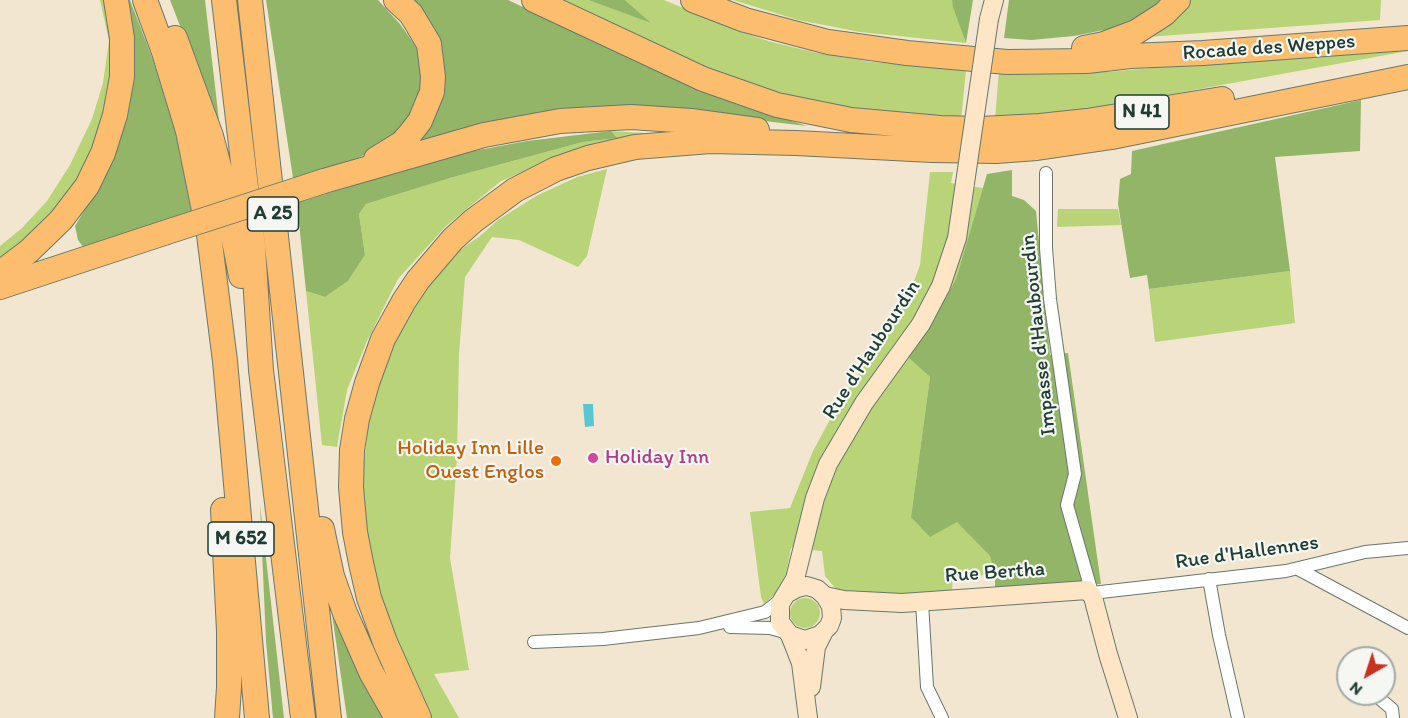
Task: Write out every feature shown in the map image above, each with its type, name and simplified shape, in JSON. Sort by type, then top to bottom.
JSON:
[{"type":"highway","points":[[0,273],[29,251],[61,220],[87,186],[103,153],[116,115],[122,77],[122,38],[116,0]]},
{"type":"highway","name":"M 652","points":[[145,0],[164,52],[188,131],[201,188],[215,274],[257,718]]},
{"type":"highway","points":[[160,0],[189,72],[211,136],[236,248],[250,344],[261,370]]},
{"type":"highway","name":"A 25","points":[[224,0],[253,248],[261,370],[303,718]]},
{"type":"highway","name":"A 25","points":[[250,0],[329,718]]},
{"type":"highway","points":[[324,181],[373,160],[402,143],[420,121],[428,106],[434,77],[429,44],[411,14],[396,0]]},
{"type":"highway","name":"N 41","points":[[534,0],[680,68],[761,100],[823,116],[897,125],[980,129],[1056,124],[1339,81],[1408,74]]},
{"type":"highway","points":[[693,0],[745,20],[806,37],[898,52],[965,58],[1065,50],[1104,44],[1123,38],[1150,24],[1179,0]]},
{"type":"highway","name":"Rocade des Weppes","points":[[965,58],[1036,63],[1408,38]]},
{"type":"highway","points":[[419,718],[391,658],[369,598],[355,532],[351,487],[354,434],[367,383],[383,339],[404,301],[418,280],[453,239],[493,205],[533,180],[588,158],[635,147],[683,142],[748,142],[996,151],[1056,146],[1134,133],[1408,74]]},
{"type":"highway","points":[[0,287],[324,181],[519,127],[588,118],[631,117],[691,121],[861,146]]},
{"type":"highway","points":[[273,212],[288,260],[315,476],[329,564],[352,632],[397,718]]},
{"type":"highway","points":[[225,361],[219,428],[229,631],[227,718]]},
{"type":"main road","name":"Rue d'Haubourdin","points":[[989,0],[989,19]]},
{"type":"main road","name":"Rue d'Haubourdin","points":[[810,525],[819,485],[832,455],[864,403],[907,345],[936,298],[954,250],[989,19],[994,0]]},
{"type":"main road","points":[[807,716],[816,647],[826,628],[832,609],[821,592],[811,568],[810,525]]},
{"type":"main road","points":[[807,716],[800,657],[779,618],[779,608],[795,579],[810,525]]},
{"type":"main road","points":[[785,595],[804,586],[821,592]]},
{"type":"main road","name":"Rue Bertha","points":[[821,592],[844,600],[902,603],[1078,589],[1088,590],[1092,594]]},
{"type":"main road","points":[[1092,594],[1107,654],[1128,718]]},
{"type":"main road","name":"Rue Bertha","points":[[826,628],[846,615],[902,603]]},
{"type":"main road","points":[[789,634],[808,640],[826,628]]},
{"type":"street","name":"Impasse d'Haubourdin","points":[[1046,172],[1046,248],[1050,299],[1075,474],[1067,501],[1092,594]]},
{"type":"street","name":"Rue d'Hallennes","points":[[1092,594],[1298,569],[1365,552],[1408,548]]},
{"type":"street","points":[[1298,569],[1408,628]]},
{"type":"street","points":[[1209,579],[1238,718]]},
{"type":"street","points":[[699,628],[765,612],[785,595]]},
{"type":"street","points":[[922,602],[927,687],[942,718]]},
{"type":"street","points":[[534,642],[603,639],[699,628],[754,627],[775,629],[789,634]]},
{"type":"green space","points":[[100,0],[108,0],[114,51],[107,113],[91,159],[66,200],[41,228],[0,261],[0,246],[22,228],[47,201],[70,165],[92,119],[103,83],[109,41]]},
{"type":"green space","points":[[125,0],[130,0],[153,60],[197,209],[86,251],[78,240],[75,226],[104,178]]},
{"type":"green space","points":[[170,0],[205,0],[220,129]]},
{"type":"green space","points":[[266,0],[378,0],[400,24],[419,51],[422,89],[410,121],[388,141],[348,164],[293,178]]},
{"type":"green space","points":[[408,0],[508,0],[642,63],[735,103],[807,126],[679,111],[414,145],[435,113]]},
{"type":"green space","points":[[563,0],[588,0],[649,22],[625,0],[664,0],[733,29],[768,41],[817,53],[872,62],[966,70],[961,120],[866,113],[785,95],[724,74],[657,46]]},
{"type":"green space","points":[[588,0],[625,0],[651,23]]},
{"type":"green space","points":[[733,0],[952,0],[966,43],[860,32],[798,20]]},
{"type":"green space","points":[[952,0],[973,0],[966,43],[953,7]]},
{"type":"green space","points":[[1009,0],[1163,0],[1154,9],[1119,27],[1074,36],[1031,40],[1004,38]]},
{"type":"green space","points":[[1190,0],[1381,0],[1380,20],[1147,37],[1182,10]]},
{"type":"green space","points":[[1408,48],[1408,51],[1090,109],[995,120],[999,70],[1107,72]]},
{"type":"green space","points":[[1361,100],[1360,151],[1275,157],[1290,271],[1149,289],[1147,275],[1130,278],[1118,204],[1120,179],[1131,174],[1132,151]]},
{"type":"green space","points":[[611,131],[645,133],[630,140],[551,160],[501,181],[446,226],[398,279],[367,341],[347,390],[337,447],[322,445],[306,291],[325,297],[348,281],[365,255],[359,214],[366,204],[450,178],[583,142],[616,138]]},
{"type":"green space","points":[[611,131],[617,138],[583,142],[450,178],[366,204],[359,214],[365,255],[348,281],[325,297],[306,291],[297,203],[447,156],[527,141]]},
{"type":"green space","points":[[607,169],[587,256],[578,267],[519,240],[492,237],[465,277],[459,354],[457,457],[450,558],[469,670],[434,674],[459,718],[432,718],[411,676],[371,571],[362,481],[369,417],[393,335],[447,259],[498,220],[536,196],[577,177]]},
{"type":"green space","points":[[1012,170],[1012,196],[1024,200],[1036,211],[1050,355],[1068,353],[1101,584],[995,590],[995,575],[990,556],[957,522],[930,537],[911,517],[930,377],[908,357],[931,325],[956,279],[987,174]]},
{"type":"green space","points":[[930,172],[953,172],[951,183],[983,188],[956,279],[931,325],[908,356],[930,377],[911,517],[957,521],[990,556],[995,575],[953,576],[952,591],[862,596],[836,589],[825,576],[822,551],[791,548],[786,574],[775,594],[764,604],[761,597],[750,512],[790,508],[813,451],[839,403],[890,329],[910,292],[920,265]]},
{"type":"green space","points":[[1058,209],[1118,209],[1121,225],[1057,227]]},
{"type":"green space","points":[[1290,271],[1295,323],[1155,342],[1149,289]]},
{"type":"green space","points":[[260,505],[284,718],[273,718],[266,641]]},
{"type":"green space","points":[[805,598],[816,602],[820,613],[816,624],[805,628],[794,624],[790,613],[794,602]]},
{"type":"green space","points":[[330,600],[384,718],[347,718]]},
{"type":"water","points":[[583,404],[593,404],[594,426],[585,427]]},
{"type":"place","name":"Holiday Inn","points":[[593,458]]},
{"type":"place","name":"Holiday Inn Lille Ouest Englos","points":[[556,461]]}]
